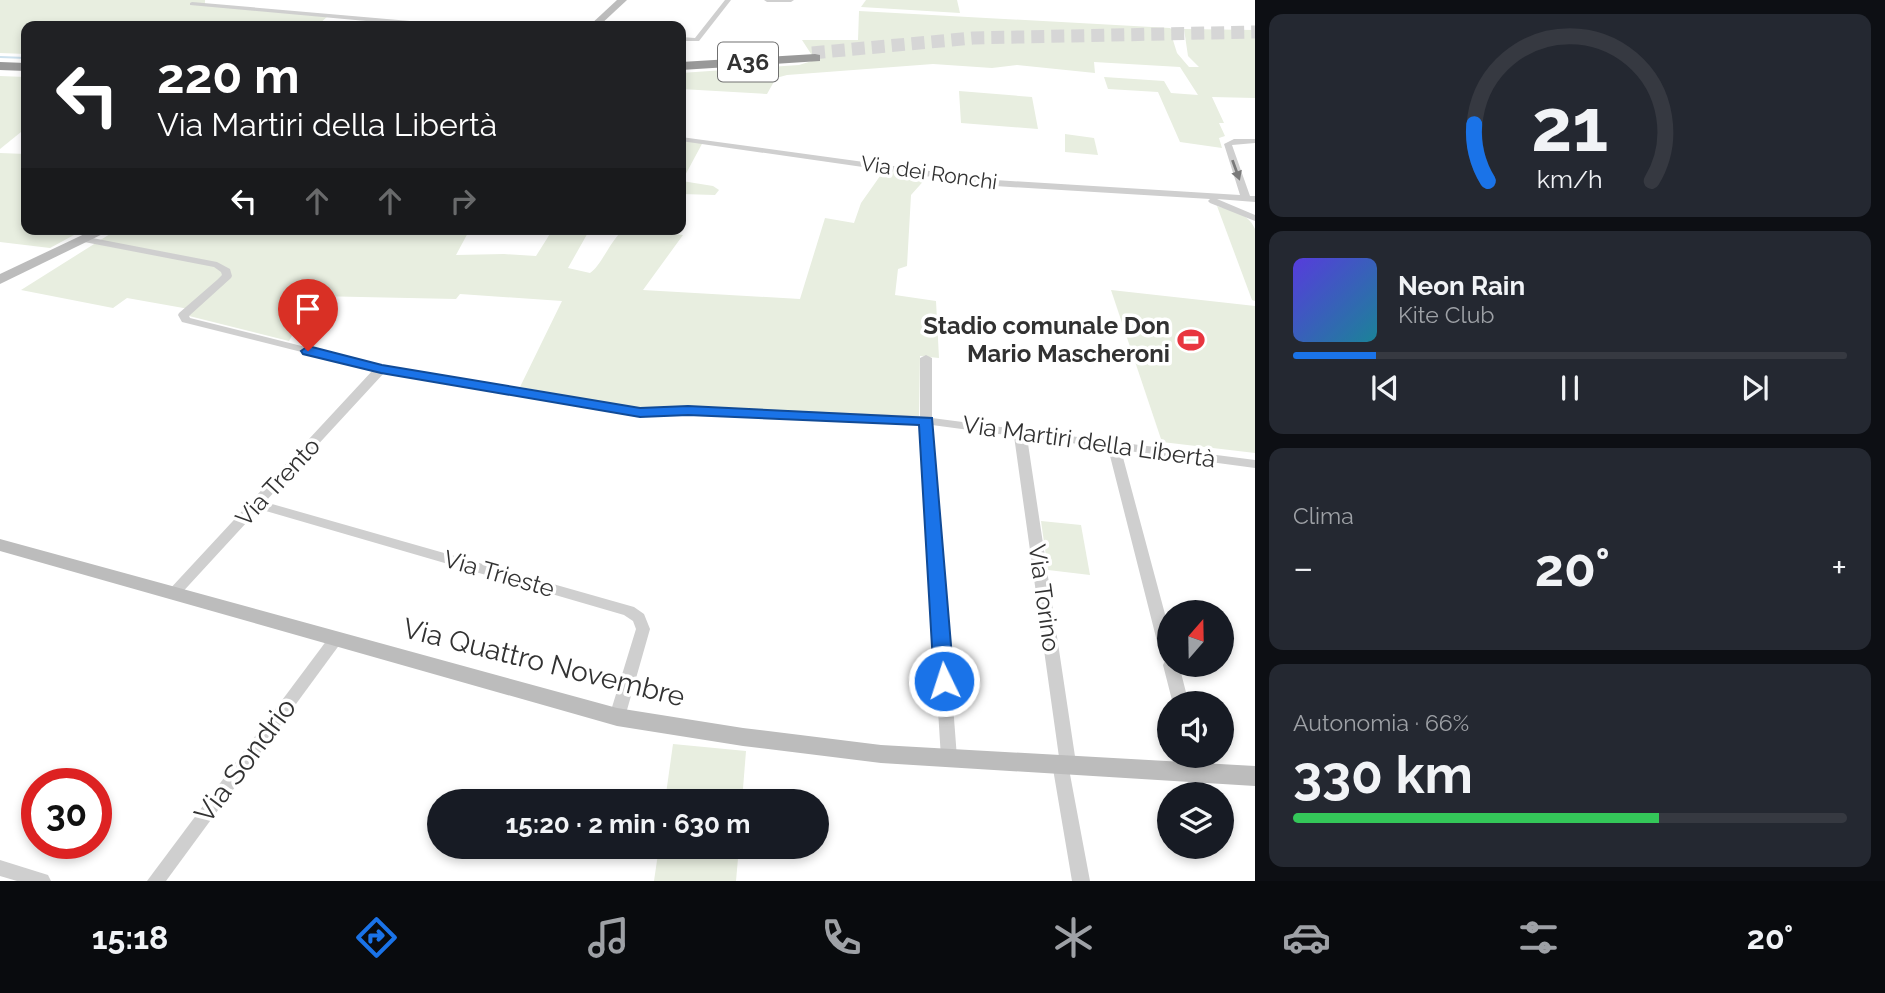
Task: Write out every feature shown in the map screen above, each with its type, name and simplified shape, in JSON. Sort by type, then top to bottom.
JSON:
[{"type":"highway","name":"A36","points":[[686,64],[813,55]]},
{"type":"highway","points":[[0,68],[21,69]]},
{"type":"street","points":[[599,21],[622,0]]},
{"type":"street","points":[[686,40],[697,40],[728,0]]},
{"type":"street","points":[[767,0],[790,1]]},
{"type":"street","points":[[192,4],[387,21]]},
{"type":"street","name":"Via dei Ronchi","points":[[686,139],[949,178],[1178,195],[1229,202],[1250,201]]},
{"type":"street","points":[[1229,202],[1255,218],[1228,146],[1231,142],[1255,141]]},
{"type":"street","points":[[0,280],[92,235]]},
{"type":"street","name":"Via Martiri della Libertà","points":[[82,239],[217,265],[226,271],[227,276],[183,315],[186,320],[381,369],[640,413],[688,410],[926,421],[1255,464]]},
{"type":"street","points":[[926,358],[926,421],[949,758]]},
{"type":"street","name":"Via Trento","points":[[173,594],[381,369]]},
{"type":"street","name":"Via Torino","points":[[1020,433],[1082,881]]},
{"type":"street","points":[[1114,446],[1157,611]]},
{"type":"street","name":"Via Trieste","points":[[257,504],[629,611],[639,618],[643,629],[617,717]]},
{"type":"street","name":"Via Quattro Novembre","points":[[0,545],[617,717],[822,747],[949,758],[1157,764]]},
{"type":"street","name":"Via Sondrio","points":[[156,881],[335,640]]},
{"type":"street","name":"Via Quattro Novembre","points":[[1216,768],[1255,776]]},
{"type":"street","points":[[0,868],[42,881]]},
{"type":"shaded area","points":[[0,0],[205,0],[205,4],[328,16],[322,21],[21,21],[21,54],[0,53]]},
{"type":"shaded area","points":[[866,0],[957,0],[960,13],[861,7]]},
{"type":"shaded area","points":[[859,11],[1170,28],[1174,31],[1172,37],[1177,53],[1189,67],[1199,67],[1188,56],[1184,29],[1255,30],[1255,98],[1212,97],[1224,123],[1219,123],[1225,136],[1219,138],[1222,148],[1180,142],[1158,92],[1108,89],[1104,77],[1164,81],[1171,93],[1198,95],[1180,67],[1094,62],[1095,73],[1017,65],[992,68],[933,64],[787,75],[776,78],[767,94],[686,89],[686,73],[799,65],[815,60],[802,40],[858,40]]},
{"type":"shaded area","points":[[0,76],[21,77],[21,132],[0,149]]},
{"type":"shaded area","points":[[959,91],[1032,97],[1038,129],[961,123]]},
{"type":"shaded area","points":[[1065,134],[1094,138],[1098,155],[1065,152]]},
{"type":"shaded area","points":[[686,140],[703,142],[686,174]]},
{"type":"shaded area","points":[[0,153],[21,154],[21,235],[74,235],[50,248],[0,242]]},
{"type":"shaded area","points":[[885,169],[928,176],[911,195],[907,266],[898,269],[895,295],[936,301],[939,358],[920,356],[919,417],[690,407],[642,409],[520,387],[562,301],[460,294],[456,299],[314,296],[289,341],[185,315],[189,309],[127,298],[113,308],[21,290],[108,235],[467,235],[456,255],[536,256],[549,235],[587,235],[568,268],[590,273],[618,235],[683,235],[643,290],[800,299],[825,218],[854,223],[861,203]]},
{"type":"shaded area","points":[[686,182],[713,186],[719,190],[715,195],[686,194]]},
{"type":"shaded area","points":[[1217,206],[1244,216],[1255,229],[1255,301],[1252,300]]},
{"type":"shaded area","name":"Stadio comunale Don Mario Mascheroni","points":[[1111,290],[1255,306],[1255,453],[1162,442]]},
{"type":"shaded area","points":[[1041,521],[1081,525],[1090,575],[1048,570]]},
{"type":"shaded area","points":[[673,744],[746,751],[743,789],[667,789]]},
{"type":"shaded area","points":[[657,859],[738,859],[736,881],[654,881]]},
{"type":"waterway","points":[[0,57],[21,58]]},
{"type":"tunnel","points":[[812,53],[973,38],[1255,32]]},
{"type":"place","name":"Stadio comunale Don Mario Mascheroni","points":[[1191,340]]},
{"type":"route","points":[[308,351],[381,369],[640,413],[688,410],[926,421],[944,681]]}]
